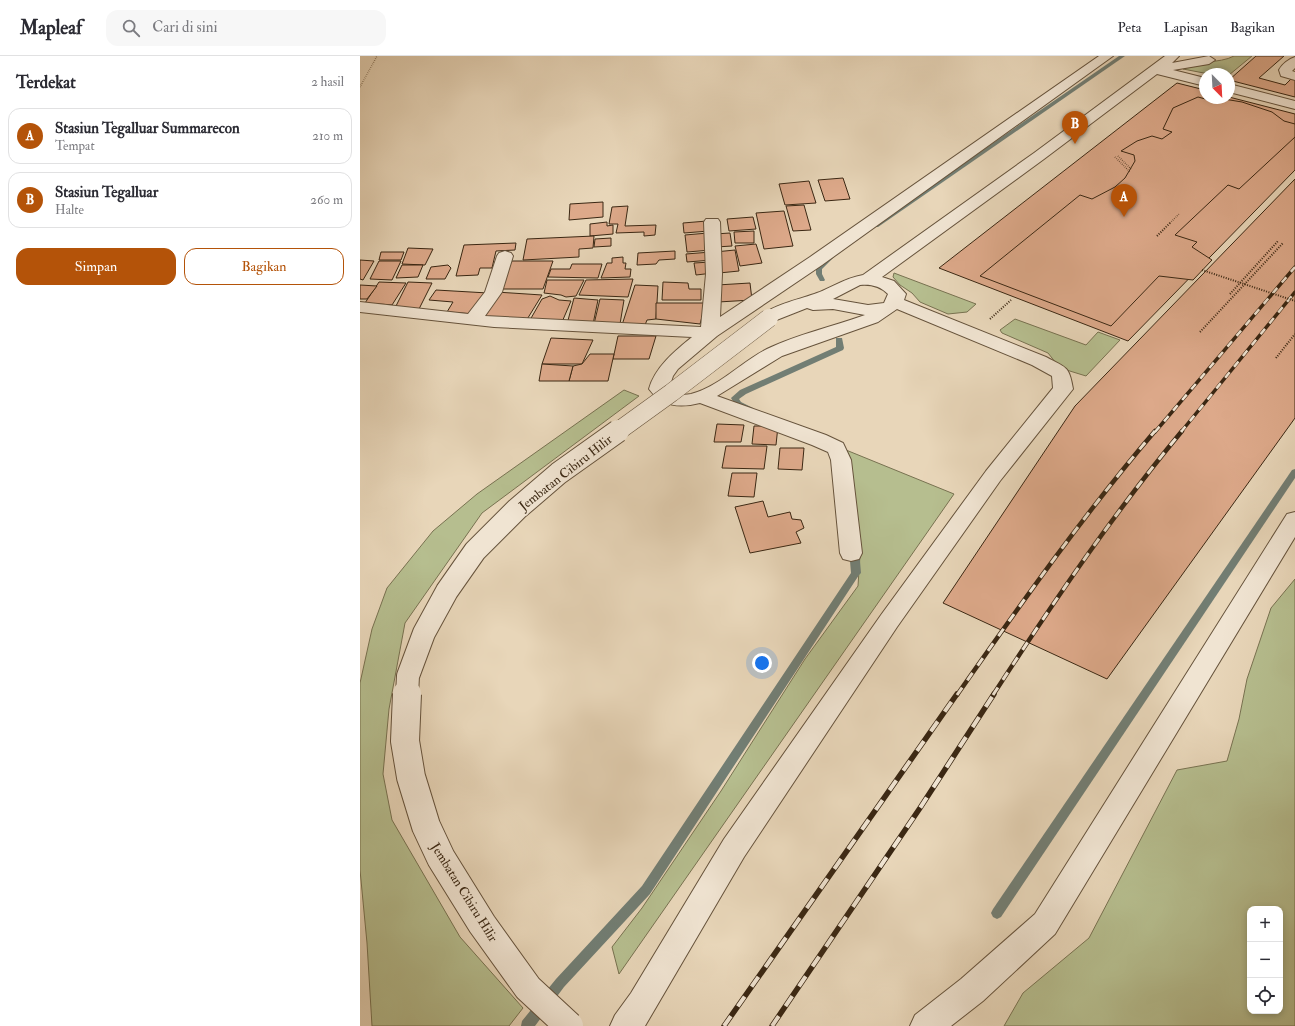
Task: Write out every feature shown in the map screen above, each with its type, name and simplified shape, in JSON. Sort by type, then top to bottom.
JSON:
[{"type":"street","points":[[777,313],[821,298],[856,281],[866,280],[881,282],[889,285],[896,294],[892,303],[880,314],[854,316],[789,346],[768,356],[703,398],[678,401],[664,395],[659,388],[660,382],[677,359],[710,333],[790,280],[1107,56]]},
{"type":"street","points":[[866,280],[1039,156],[1173,56]]},
{"type":"street","points":[[1155,69],[1215,59],[1193,56]]},
{"type":"street","points":[[1295,61],[1285,70],[1286,73],[1295,76]]},
{"type":"street","points":[[1155,69],[1199,80]]},
{"type":"street","points":[[1235,90],[1295,105]]},
{"type":"street","points":[[710,333],[714,274],[712,222]]},
{"type":"street","points":[[473,320],[493,292],[505,256]]},
{"type":"street","points":[[846,286],[841,295],[854,316]]},
{"type":"street","points":[[626,1026],[642,1004],[734,848],[889,621],[993,476],[1064,389],[1061,373],[1039,360],[892,303]]},
{"type":"street","points":[[777,313],[833,304],[854,316]]},
{"type":"street","points":[[360,307],[473,320],[710,333]]},
{"type":"street","name":"Jembatan Cibiru Hilir","points":[[570,1026],[528,988],[482,924],[442,858],[426,826],[411,777],[405,741],[408,676],[424,633],[448,591],[475,551],[517,509],[560,473],[777,313]]},
{"type":"street","points":[[703,398],[819,440],[836,448],[841,460],[851,553]]},
{"type":"street","points":[[926,1026],[972,990],[1044,924],[1295,519]]},
{"type":"path","points":[[360,87],[378,56]]},
{"type":"path","points":[[1115,157],[1130,171],[1118,156]]},
{"type":"path","points":[[1157,236],[1179,214]]},
{"type":"path","points":[[1230,294],[1278,241]]},
{"type":"path","points":[[1200,332],[1252,274],[1283,243]]},
{"type":"path","points":[[1202,270],[1295,301]]},
{"type":"path","points":[[1276,358],[1295,334]]},
{"type":"green space","points":[[1234,56],[1252,56],[1235,70],[1235,68],[1199,68],[1199,72],[1183,69],[1193,64]]},
{"type":"green space","points":[[894,273],[976,304],[967,312],[948,314],[920,302],[912,293],[900,285],[893,277]]},
{"type":"green space","points":[[1015,319],[1086,345],[1098,332],[1120,340],[1086,376],[1060,368],[1048,353],[1002,333],[1000,330]]},
{"type":"green space","points":[[624,390],[639,396],[482,513],[405,623],[389,709],[383,774],[392,820],[460,937],[523,1008],[509,1026],[372,1026],[367,943],[360,870],[360,683],[372,629],[387,588],[433,531],[477,494]]},
{"type":"green space","points":[[846,450],[954,494],[619,974],[612,947],[642,908],[721,791],[805,659],[858,586],[860,555]]},
{"type":"green space","points":[[1295,579],[1295,1026],[1004,1026],[1023,993],[1089,938],[1177,770],[1227,761],[1239,719],[1247,679],[1271,608]]},
{"type":"building","points":[[1256,56],[1284,56],[1259,78],[1285,85],[1292,78],[1295,79],[1295,97],[1235,82],[1235,75]]},
{"type":"building","points":[[1177,83],[1199,88],[1199,104],[1235,104],[1235,99],[1295,114],[1295,170],[1128,341],[939,268]]},
{"type":"building","points":[[1198,97],[1199,104],[1235,104],[1235,101],[1272,112],[1284,121],[1295,124],[1295,137],[1239,189],[1228,185],[1175,235],[1197,242],[1192,247],[1212,260],[1193,280],[1159,276],[1111,326],[980,276],[1080,195],[1092,199],[1115,187],[1125,178],[1135,161],[1134,155],[1121,151],[1137,141],[1152,136],[1162,139],[1172,132],[1163,129],[1173,108]]},
{"type":"building","points":[[843,178],[850,199],[825,201],[818,180]]},
{"type":"building","points":[[1295,179],[1295,418],[1107,679],[943,603],[1075,406]]},
{"type":"building","points":[[809,181],[816,203],[785,205],[779,184]]},
{"type":"building","points":[[603,202],[603,217],[569,220],[570,204]]},
{"type":"building","points":[[804,205],[811,230],[793,231],[786,206]]},
{"type":"building","points":[[628,206],[625,226],[656,225],[655,235],[644,236],[644,232],[616,233],[618,224],[609,224],[612,207]]},
{"type":"building","points":[[784,211],[793,246],[764,249],[756,213]]},
{"type":"building","points":[[753,217],[756,229],[729,231],[727,219]]},
{"type":"building","points":[[707,221],[709,231],[684,233],[683,223]]},
{"type":"building","points":[[607,222],[607,226],[613,225],[613,234],[590,236],[590,224]]},
{"type":"building","points":[[754,231],[754,243],[735,243],[734,232]]},
{"type":"building","points":[[708,233],[711,250],[687,252],[685,235]]},
{"type":"building","points":[[730,233],[732,246],[716,247],[715,234]]},
{"type":"building","points":[[594,236],[593,248],[579,249],[579,257],[523,260],[527,239]]},
{"type":"building","points":[[611,238],[611,246],[594,247],[595,239]]},
{"type":"building","points":[[516,243],[515,250],[496,251],[492,268],[480,268],[478,275],[456,276],[464,245]]},
{"type":"building","points":[[756,244],[762,263],[740,266],[735,246]]},
{"type":"building","points":[[408,248],[433,249],[425,265],[402,264]]},
{"type":"building","points":[[735,250],[739,271],[719,273],[715,252]]},
{"type":"building","points":[[675,251],[675,259],[659,260],[656,264],[637,265],[638,253]]},
{"type":"building","points":[[381,252],[404,252],[401,260],[379,260]]},
{"type":"building","points":[[711,252],[712,260],[687,262],[686,254]]},
{"type":"building","points":[[623,257],[623,263],[626,263],[625,269],[631,269],[630,277],[601,278],[607,263],[612,263],[612,258]]},
{"type":"building","points":[[360,260],[374,261],[363,280],[360,279]]},
{"type":"building","points":[[379,261],[401,261],[392,280],[370,279]]},
{"type":"building","points":[[509,261],[553,261],[543,289],[497,289]]},
{"type":"building","points":[[711,262],[713,273],[696,275],[694,263]]},
{"type":"building","points":[[572,264],[602,264],[598,278],[548,277],[551,269],[570,269]]},
{"type":"building","points":[[402,265],[423,265],[418,277],[396,278]]},
{"type":"building","points":[[448,265],[451,268],[445,279],[426,279],[431,267]]},
{"type":"building","points":[[633,279],[628,297],[579,295],[586,280]]},
{"type":"building","points":[[547,280],[584,280],[576,296],[566,297],[544,293]]},
{"type":"building","points":[[379,282],[406,283],[392,305],[365,303]]},
{"type":"building","points":[[408,282],[432,283],[419,309],[395,308]]},
{"type":"building","points":[[663,282],[688,283],[689,289],[701,289],[701,300],[662,300]]},
{"type":"building","points":[[750,283],[752,300],[718,302],[717,285]]},
{"type":"building","points":[[360,285],[377,286],[367,299],[360,299]]},
{"type":"building","points":[[635,285],[658,286],[656,319],[647,320],[645,325],[622,325]]},
{"type":"building","points":[[436,290],[488,293],[475,314],[447,312],[453,302],[429,300]]},
{"type":"building","points":[[496,292],[542,295],[526,321],[479,317]]},
{"type":"building","points":[[550,296],[559,300],[571,301],[562,322],[530,320],[542,299]]},
{"type":"building","points":[[574,298],[598,300],[593,324],[567,324]]},
{"type":"building","points":[[600,299],[624,300],[620,324],[594,324]]},
{"type":"building","points":[[656,303],[706,303],[700,324],[656,319]]},
{"type":"building","points":[[618,336],[656,336],[649,359],[613,359]]},
{"type":"building","points":[[551,338],[593,340],[582,364],[542,364]]},
{"type":"building","points":[[590,354],[614,354],[608,381],[569,381],[573,366],[582,364]]},
{"type":"building","points":[[542,364],[573,366],[569,381],[539,381]]},
{"type":"building","points":[[717,424],[744,425],[741,442],[714,442]]},
{"type":"building","points":[[754,426],[778,426],[776,445],[752,444]]},
{"type":"building","points":[[726,446],[767,446],[764,469],[722,468]]},
{"type":"building","points":[[780,448],[804,448],[802,470],[778,469]]},
{"type":"building","points":[[732,473],[757,473],[754,497],[728,496]]},
{"type":"building","points":[[763,501],[768,517],[790,512],[792,519],[801,520],[804,528],[796,532],[801,543],[750,553],[735,507]]},
{"type":"waterway","points":[[876,226],[1122,56]]},
{"type":"waterway","points":[[822,280],[819,274],[819,269],[832,256]]},
{"type":"waterway","points":[[749,408],[738,404],[735,398],[743,392],[840,348],[839,340]]},
{"type":"waterway","points":[[997,913],[1295,472]]},
{"type":"waterway","points":[[527,1026],[560,983],[646,890],[856,573],[854,549]]},
{"type":"railway","points":[[1155,432],[1295,267]]},
{"type":"railway","points":[[1181,432],[1295,292]]},
{"type":"railway","points":[[957,695],[1078,527],[1155,431]]},
{"type":"railway","points":[[993,695],[1107,527],[1156,462],[1182,431]]},
{"type":"railway","points":[[724,1026],[957,694]]},
{"type":"railway","points":[[772,1026],[920,808],[994,694]]},
{"type":"place","name":"Stasiun Tegalluar","points":[[1075,144]]},
{"type":"place","name":"Stasiun Tegalluar Summarecon","points":[[1124,217]]}]
